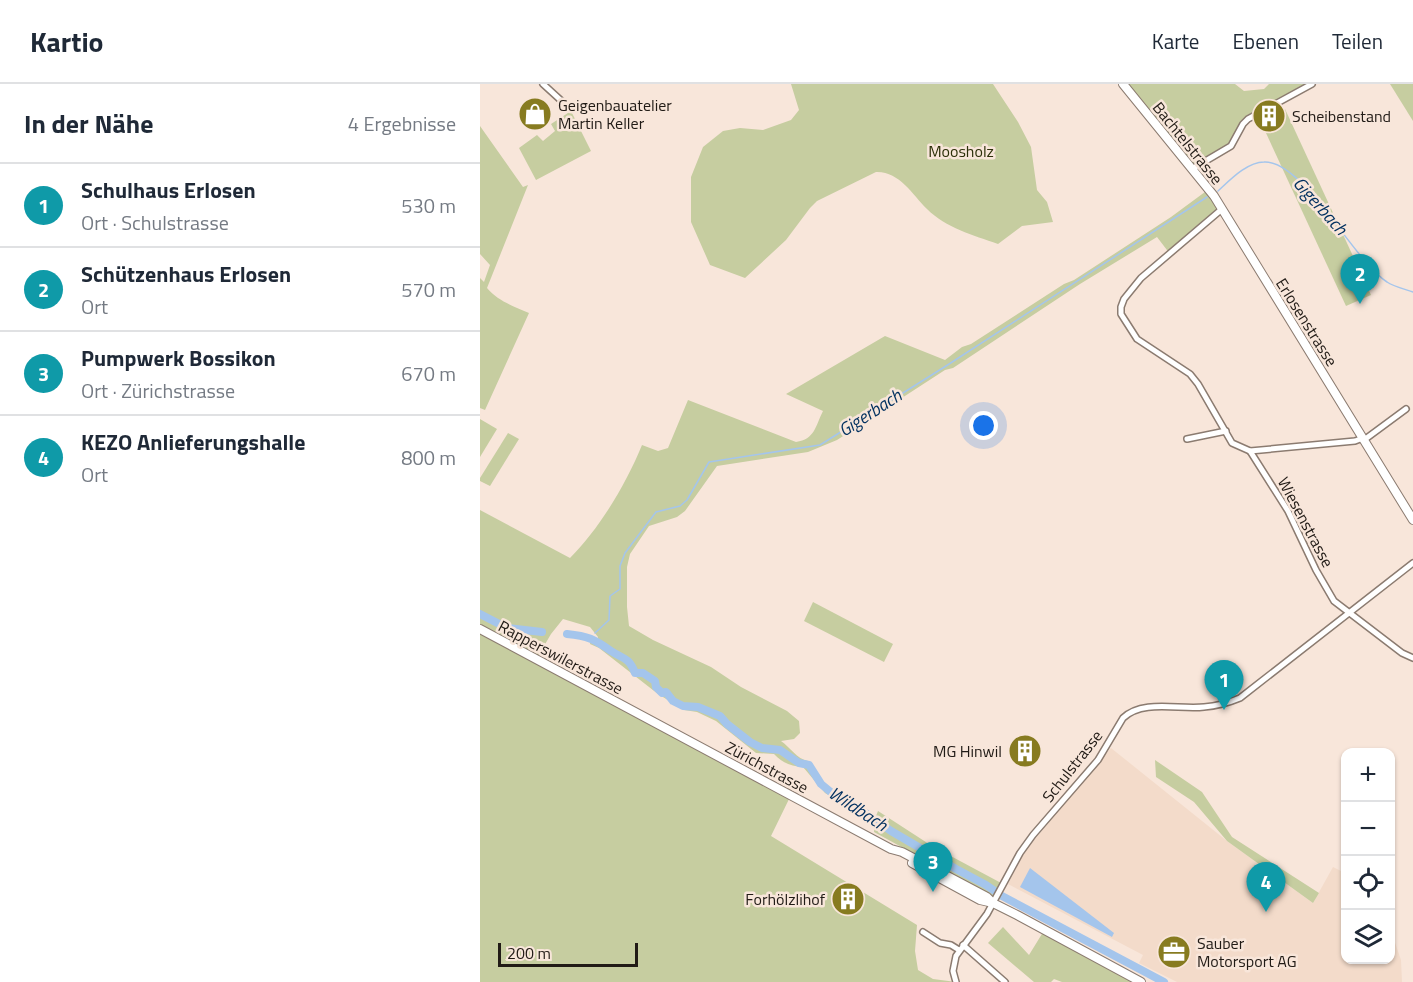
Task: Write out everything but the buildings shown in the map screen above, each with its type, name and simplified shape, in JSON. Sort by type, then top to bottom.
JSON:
[{"type":"main road","name":"Bachtelstrasse","points":[[1123,84],[1229,220]]},
{"type":"main road","name":"Erlosenstrasse","points":[[1229,220],[1413,520]]},
{"type":"main road","name":"Rapperswilerstrasse","points":[[480,629],[629,708]]},
{"type":"main road","name":"Zürichstrasse","points":[[629,708],[891,849],[900,857],[982,901],[996,897],[1141,982]]},
{"type":"street","points":[[543,84],[566,105]]},
{"type":"street","points":[[1192,170],[1231,146],[1248,119],[1312,84]]},
{"type":"street","name":"Wiesenstrasse","points":[[1222,209],[1141,278],[1120,307],[1123,320],[1137,339],[1190,374],[1232,443],[1250,451],[1288,511],[1316,570],[1334,601],[1402,653],[1413,658]]},
{"type":"street","points":[[1250,451],[1364,439],[1406,409]]},
{"type":"street","points":[[1187,439],[1226,431]]},
{"type":"street","name":"Schulstrasse","points":[[996,897],[1026,844],[1098,760],[1128,713],[1142,708],[1202,708],[1240,698],[1413,563]]},
{"type":"street","points":[[956,982],[953,971],[954,962],[996,897]]},
{"type":"street","points":[[923,932],[939,942],[961,948],[1005,982]]},
{"type":"shaded area","points":[[1111,748],[1227,841],[1313,903],[1333,867],[1341,871],[1341,964],[1395,964],[1395,943],[1401,960],[1402,982],[1177,982],[1139,963],[1143,955],[1008,884],[1025,851]]},
{"type":"green space","name":"Moosholz","points":[[791,84],[993,84],[1031,147],[1037,190],[1047,202],[1053,222],[1022,226],[998,244],[960,230],[934,216],[898,179],[892,175],[876,172],[817,201],[786,240],[745,278],[710,265],[691,222],[691,177],[703,147],[723,131],[740,128],[763,130],[791,120],[799,110]]},
{"type":"green space","points":[[1123,84],[1235,84],[1244,91],[1264,89],[1269,84],[1312,84],[1248,119],[1231,146],[1192,169]]},
{"type":"green space","points":[[1390,84],[1413,84],[1413,121]]},
{"type":"green space","points":[[1285,109],[1371,295],[1346,306],[1260,120]]},
{"type":"green space","points":[[571,111],[591,151],[536,180],[519,148],[537,135],[543,141],[555,131],[551,124]]},
{"type":"green space","points":[[480,126],[523,187],[528,185],[487,288],[501,300],[529,313],[485,410],[480,408],[480,278],[484,282],[490,265],[480,254]]},
{"type":"green space","points":[[1209,189],[1222,209],[1170,254],[1157,237],[837,440],[808,452],[717,466],[685,511],[677,517],[649,526],[630,554],[627,567],[629,626],[711,667],[741,687],[787,711],[799,721],[800,733],[794,739],[781,741],[808,761],[826,786],[876,816],[878,811],[932,846],[1003,884],[995,898],[874,832],[875,823],[825,793],[803,767],[780,760],[774,754],[756,753],[716,721],[697,712],[684,710],[658,694],[599,648],[590,644],[591,639],[597,641],[598,637],[590,627],[563,619],[537,658],[791,795],[771,836],[917,925],[915,951],[918,970],[933,979],[956,982],[480,982],[480,510],[570,558],[592,533],[611,505],[642,445],[658,451],[668,448],[688,400],[796,442],[807,438],[814,431],[823,411],[786,394],[885,336],[945,360],[962,347],[971,344],[1064,284],[1074,280],[1171,217]]},
{"type":"green space","points":[[480,419],[497,429],[480,457]]},
{"type":"green space","points":[[508,433],[519,439],[490,486],[480,481],[480,478]]},
{"type":"green space","points":[[813,602],[893,644],[884,662],[804,621]]},
{"type":"green space","points":[[1155,760],[1202,792],[1232,837],[1319,893],[1313,903],[1227,841],[1194,802],[1156,777]]},
{"type":"green space","points":[[1003,927],[1029,955],[1045,929],[1135,979],[1133,982],[1062,982],[1054,979],[1051,982],[1034,982],[988,943]]},
{"type":"water","points":[[1030,868],[1114,933],[1112,937],[1020,887]]},
{"type":"waterway","name":"Gigerbach","points":[[1218,191],[1239,172],[1251,165],[1264,162],[1279,166],[1295,177],[1311,193],[1374,270],[1390,284],[1413,292]]},
{"type":"waterway","name":"Gigerbach","points":[[595,633],[609,620],[610,596],[620,589],[620,566],[625,553],[656,512],[680,506],[687,500],[709,462],[820,445],[1207,197]]},
{"type":"waterway","name":"Wildbach","points":[[480,614],[507,628],[542,632]]},
{"type":"waterway","name":"Wildbach","points":[[567,634],[590,639],[625,659],[635,673],[643,673],[655,681],[656,687],[662,693],[666,692],[673,701],[683,706],[698,707],[720,716],[750,742],[762,748],[780,750],[799,763],[809,765],[821,784],[838,798],[860,809],[891,831],[1002,896],[1164,982]]},
{"type":"place","name":"Geigenbauatelier Martin Keller","points":[[535,114]]},
{"type":"place","name":"Scheibenstand","points":[[1269,116]]},
{"type":"place","name":"Schützenhaus Erlosen","points":[[1360,304]]},
{"type":"place","name":"Schulhaus Erlosen","points":[[1224,710]]},
{"type":"place","name":"MG Hinwil","points":[[1025,751]]},
{"type":"place","name":"Pumpwerk Bossikon","points":[[933,892]]},
{"type":"place","name":"Forhölzlihof","points":[[848,899]]},
{"type":"place","name":"KEZO Anlieferungshalle","points":[[1266,912]]},
{"type":"place","name":"Sauber Motorsport AG","points":[[1174,952]]}]
